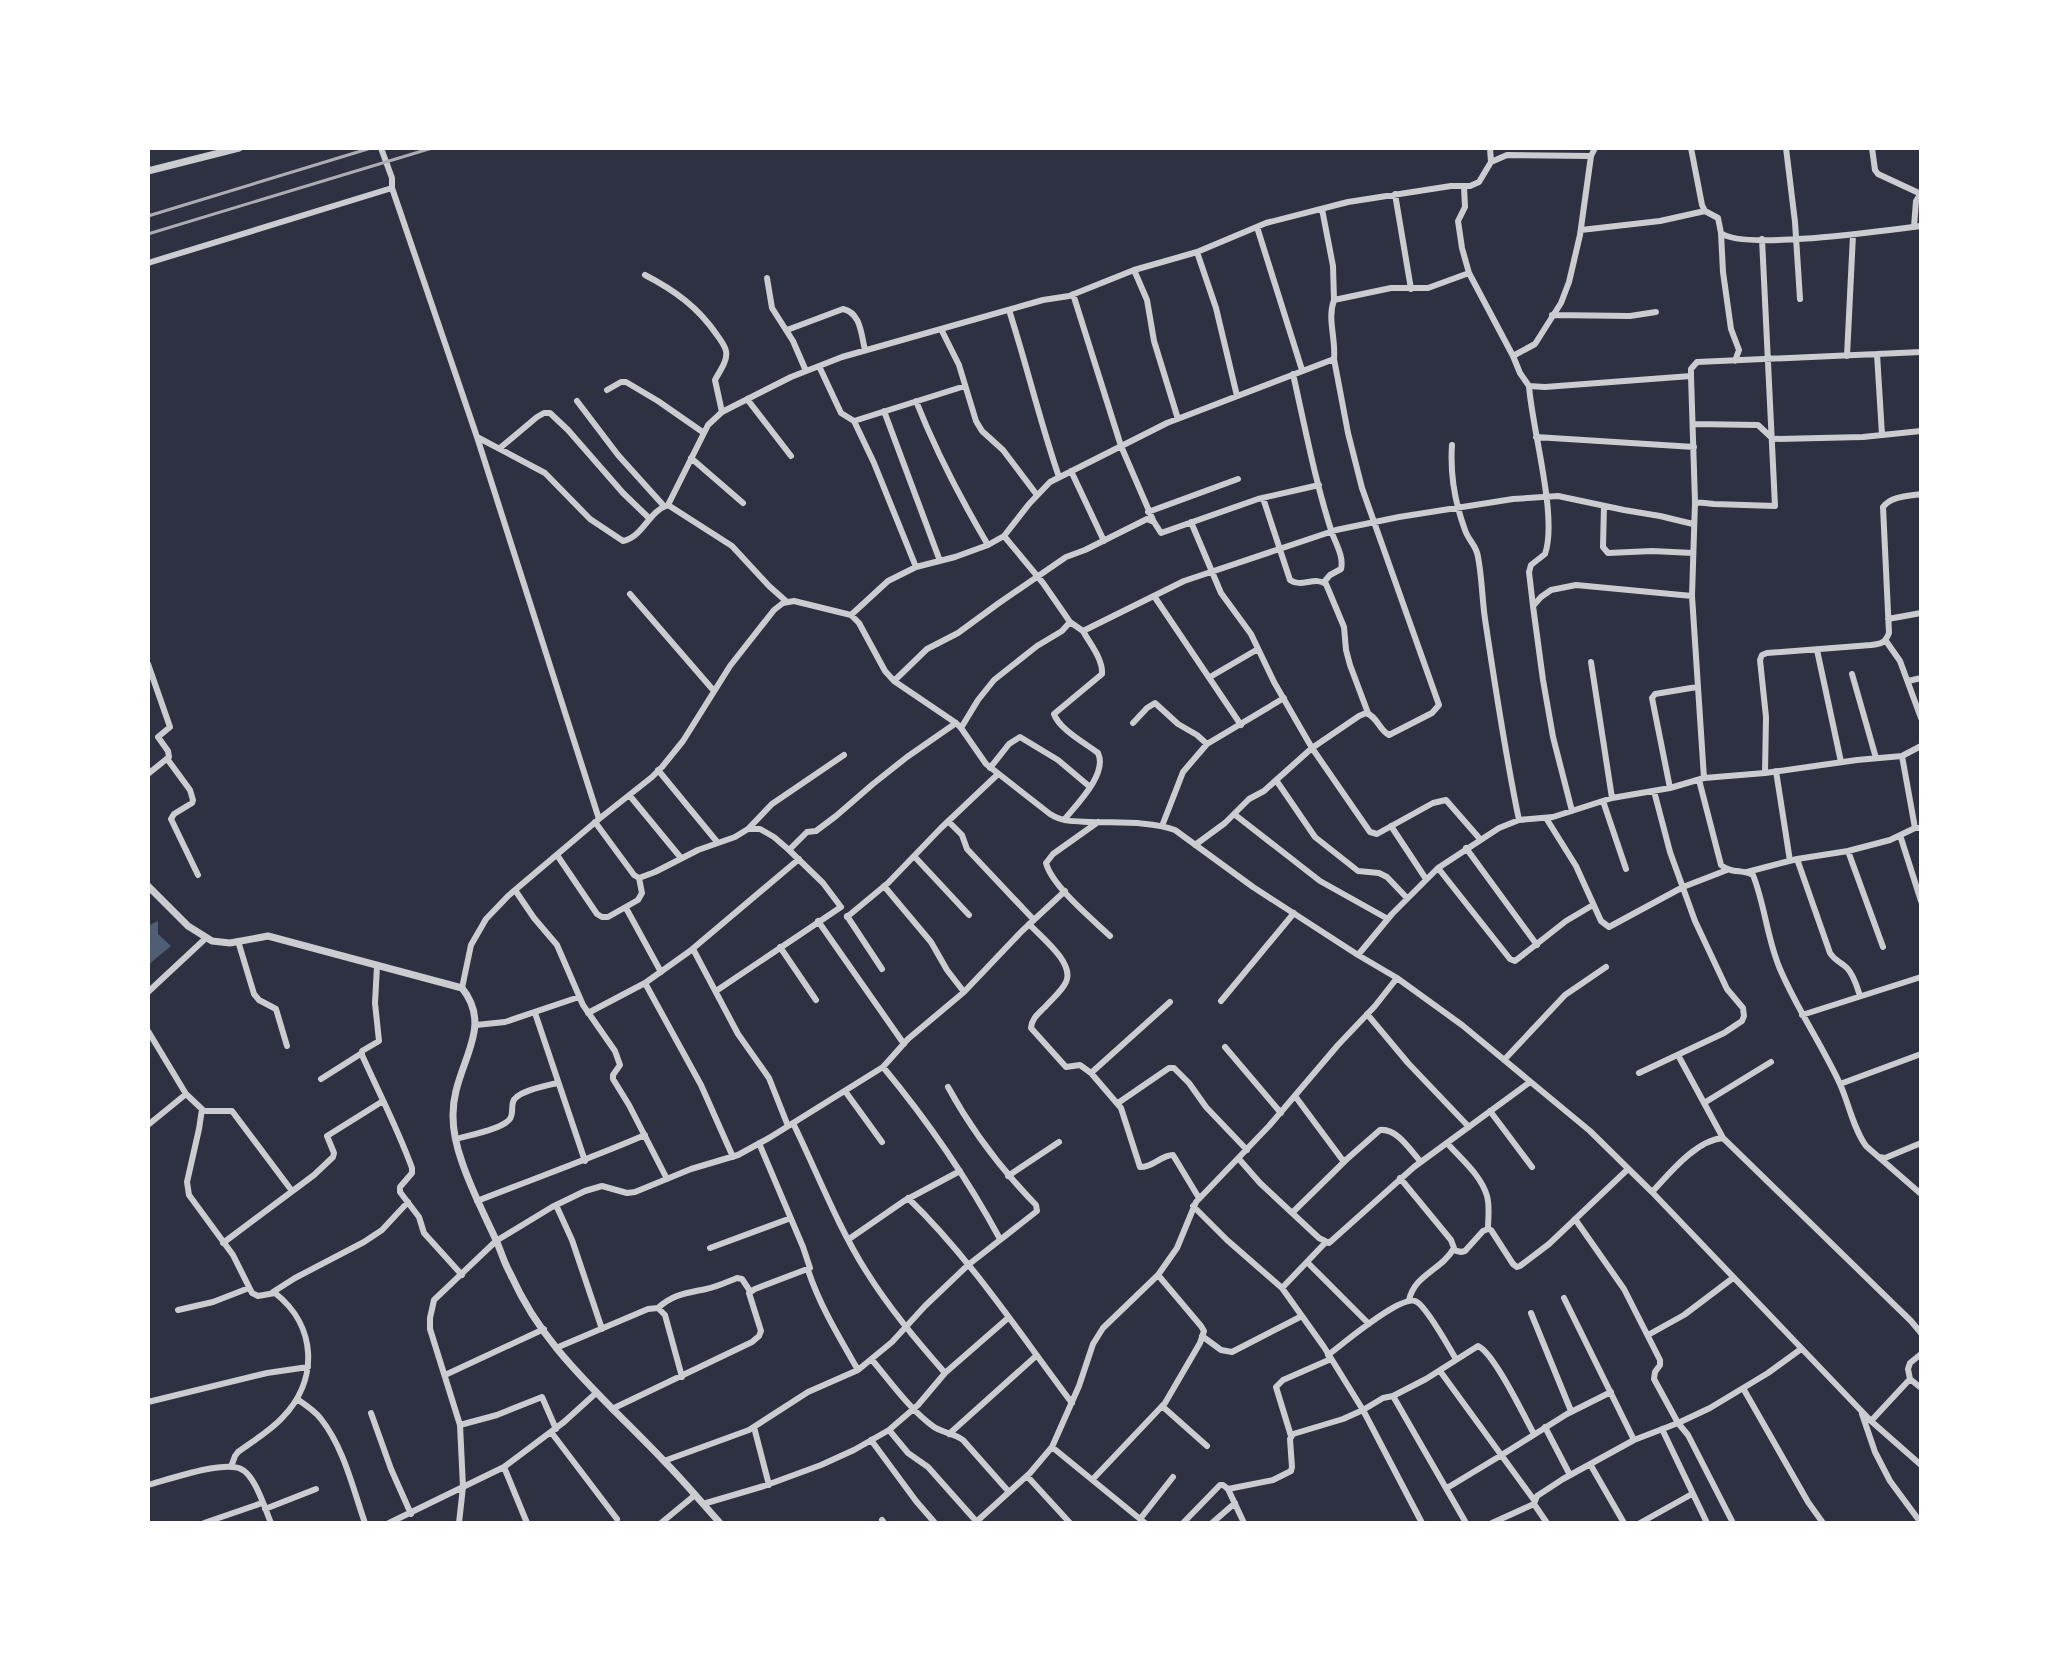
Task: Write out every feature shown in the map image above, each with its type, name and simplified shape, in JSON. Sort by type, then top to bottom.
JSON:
[{"type":"street","points":[[199,148],[200,158]]},
{"type":"street","points":[[148,171],[239,148]]},
{"type":"street","points":[[381,148],[477,437],[597,821],[639,878],[642,888],[640,897],[608,917],[599,916],[557,855]]},
{"type":"street","points":[[477,437],[545,473],[590,519],[626,542],[666,505],[708,425],[722,412],[806,371],[865,350],[1073,294],[1134,270],[1197,252],[1257,227],[1395,194],[1470,186],[1479,182],[1491,162],[1490,148]]},
{"type":"street","points":[[1513,356],[1535,344],[1561,303],[1581,230],[1591,156],[1595,148]]},
{"type":"street","points":[[1691,148],[1705,211]]},
{"type":"street","points":[[1786,148],[1800,299]]},
{"type":"street","points":[[1721,233],[1727,238],[1795,239],[1917,227],[1916,201],[1921,194],[1878,174],[1872,148]]},
{"type":"street","points":[[1491,162],[1507,155],[1591,156]]},
{"type":"street","points":[[1464,186],[1465,207],[1458,221],[1469,273],[1529,386],[1548,527],[1545,554],[1531,565],[1529,572],[1553,737],[1572,811]]},
{"type":"street","points":[[148,263],[392,188]]},
{"type":"street","points":[[1395,194],[1411,289]]},
{"type":"street","points":[[1322,209],[1333,266],[1334,300],[1330,311],[1334,359],[1348,433],[1362,488],[1439,705],[1432,713],[1389,735],[1383,732],[1368,713],[1350,665],[1344,627],[1324,582]]},
{"type":"street","points":[[1581,230],[1660,221],[1705,211],[1718,218],[1731,329],[1739,350],[1735,361]]},
{"type":"street","points":[[1257,227],[1302,370]]},
{"type":"street","points":[[1847,356],[1853,235]]},
{"type":"street","points":[[1695,502],[1775,506],[1762,239]]},
{"type":"street","points":[[1197,252],[1216,308],[1237,396]]},
{"type":"street","points":[[1134,270],[1147,300],[1154,341],[1178,419]]},
{"type":"street","points":[[1334,300],[1391,288],[1428,288],[1469,273]]},
{"type":"street","points":[[645,275],[690,303],[722,342],[727,352],[726,360],[715,380],[715,388],[722,412]]},
{"type":"street","points":[[767,278],[772,308],[787,330],[806,371]]},
{"type":"street","points":[[1073,294],[1121,446],[1148,512],[1161,533],[1263,498],[1319,485]]},
{"type":"street","points":[[787,330],[843,309],[848,310],[858,321],[865,350]]},
{"type":"street","points":[[1009,310],[1059,477]]},
{"type":"street","points":[[1552,315],[1630,316],[1656,312]]},
{"type":"street","points":[[941,329],[959,365],[976,421],[1037,495]]},
{"type":"street","points":[[1727,870],[1721,865],[1702,779],[1692,596],[1695,502],[1691,369],[1697,362],[1921,352]]},
{"type":"street","points":[[1877,354],[1882,435]]},
{"type":"street","points":[[851,615],[888,581],[916,567],[988,545],[1004,536],[1037,495],[1059,477],[1178,419],[1334,359]]},
{"type":"street","points":[[819,366],[841,413],[854,421],[916,567]]},
{"type":"street","points":[[1293,374],[1342,566],[1324,582]]},
{"type":"street","points":[[1529,386],[1691,376]]},
{"type":"street","points":[[607,390],[626,382],[704,433]]},
{"type":"street","points":[[854,421],[965,386]]},
{"type":"street","points":[[747,399],[791,456]]},
{"type":"street","points":[[577,401],[618,455],[666,505],[732,546],[787,602]]},
{"type":"street","points":[[916,401],[958,496],[988,545]]},
{"type":"street","points":[[884,411],[940,561]]},
{"type":"street","points":[[500,448],[537,417],[550,413],[650,519]]},
{"type":"street","points":[[1694,424],[1758,425],[1773,439],[1921,431]]},
{"type":"street","points":[[1536,437],[1694,447]]},
{"type":"street","points":[[1452,445],[1451,472],[1458,507],[1467,535],[1478,555],[1504,749],[1519,820]]},
{"type":"street","points":[[691,458],[743,503]]},
{"type":"street","points":[[1071,471],[1104,541]]},
{"type":"street","points":[[1148,512],[1238,479]]},
{"type":"street","points":[[1765,773],[1766,717],[1762,655],[1882,644],[1886,641],[1889,633],[1883,507],[1891,500],[1921,494]]},
{"type":"street","points":[[1083,631],[1184,581],[1332,532],[1458,507],[1558,496],[1693,524]]},
{"type":"street","points":[[1263,498],[1292,582],[1324,582]]},
{"type":"street","points":[[1604,506],[1603,547],[1608,553],[1693,553]]},
{"type":"street","points":[[894,681],[927,649],[958,633],[1066,557],[1147,519],[1154,522]]},
{"type":"street","points":[[1191,522],[1221,593],[1251,634],[1312,748],[1370,832],[1377,834],[1433,803],[1446,800],[1480,839]]},
{"type":"street","points":[[1004,536],[1070,622],[1083,631],[1103,668],[1102,674],[1054,714],[1061,726],[1098,753],[1101,759],[1090,787],[1064,820]]},
{"type":"street","points":[[1533,606],[1551,590],[1576,585],[1692,596]]},
{"type":"street","points":[[630,594],[714,691]]},
{"type":"street","points":[[1154,596],[1241,725]]},
{"type":"street","points":[[720,1523],[556,1348],[522,1298],[509,1272],[477,1201],[456,1139],[453,1112],[455,1093],[476,1025],[471,1004],[462,988],[467,957],[486,919],[503,900],[658,770],[677,748],[760,625],[774,610],[794,601],[851,615],[894,681],[958,726],[997,775],[1050,814],[1064,820],[1162,826],[1175,830],[1253,887],[1397,978],[1462,1025],[1590,1131],[1861,1411],[1921,1465]]},
{"type":"street","points":[[1888,619],[1921,613]]},
{"type":"street","points":[[789,850],[807,832],[816,831],[836,816],[907,757],[958,726],[994,680],[1070,622]]},
{"type":"street","points":[[1886,641],[1894,650],[1921,718]]},
{"type":"street","points":[[1210,677],[1258,649]]},
{"type":"street","points":[[1817,650],[1841,762]]},
{"type":"street","points":[[1591,662],[1612,798]]},
{"type":"street","points":[[148,664],[170,725],[169,730],[158,737],[169,754],[168,760],[192,795],[192,803],[171,819],[198,875]]},
{"type":"street","points":[[1852,674],[1876,758]]},
{"type":"street","points":[[1908,681],[1921,678]]},
{"type":"street","points":[[1670,788],[1652,698],[1661,692],[1697,687]]},
{"type":"street","points":[[1162,826],[1183,772],[1207,744],[1284,698]]},
{"type":"street","points":[[1133,723],[1155,703],[1207,744]]},
{"type":"street","points":[[1195,845],[1312,748],[1368,713]]},
{"type":"street","points":[[990,768],[1009,744],[1020,737],[1058,760],[1090,787]]},
{"type":"street","points":[[1358,955],[1407,898],[1438,868],[1480,839],[1519,820],[1546,818],[1612,798],[1702,779],[1902,756],[1921,746]]},
{"type":"street","points":[[639,878],[735,837],[748,829],[772,804],[844,755]]},
{"type":"street","points":[[1546,818],[1576,866],[1601,921],[1609,927],[1683,887],[1727,870],[1747,872],[1848,851],[1918,828],[1902,756]]},
{"type":"street","points":[[148,774],[168,760]]},
{"type":"street","points":[[658,770],[718,843]]},
{"type":"street","points":[[1776,771],[1794,860],[1830,953],[1835,961],[1847,968],[1860,996]]},
{"type":"street","points":[[847,917],[884,886],[997,775]]},
{"type":"street","points":[[1276,780],[1315,837],[1358,871],[1387,877],[1407,898]]},
{"type":"street","points":[[1639,1073],[1724,1033],[1742,1021],[1744,1016],[1743,1008],[1727,989],[1695,921],[1670,852],[1654,791]]},
{"type":"street","points":[[630,796],[681,858]]},
{"type":"street","points":[[1603,801],[1626,869]]},
{"type":"street","points":[[1234,814],[1320,881],[1388,919]]},
{"type":"street","points":[[948,821],[962,835],[967,849],[1032,922],[1068,971],[1061,990],[1031,1022],[1031,1028],[1066,1067],[1082,1065],[1118,1103],[1140,1167],[1146,1168],[1167,1155],[1173,1155],[1199,1198]]},
{"type":"street","points":[[1098,822],[1047,861],[1048,870],[1065,891],[1110,936]]},
{"type":"street","points":[[1391,826],[1426,879]]},
{"type":"street","points":[[748,829],[760,829],[774,837],[823,883],[882,969]]},
{"type":"street","points":[[1900,835],[1921,901]]},
{"type":"street","points":[[1466,848],[1537,945]]},
{"type":"street","points":[[1848,851],[1883,947]]},
{"type":"street","points":[[914,856],[969,915]]},
{"type":"street","points":[[588,1013],[645,983],[693,949],[799,859]]},
{"type":"street","points":[[1438,868],[1510,959],[1515,961],[1566,921],[1593,905]]},
{"type":"street","points":[[1747,872],[1753,875],[1758,886],[1779,968],[1840,1084],[1859,1137],[1921,1194]]},
{"type":"street","points":[[148,886],[182,921],[206,938],[223,943],[268,936],[462,988]]},
{"type":"street","points":[[884,886],[931,942],[964,992]]},
{"type":"street","points":[[515,890],[557,945],[579,997],[619,1059],[620,1065],[613,1079],[667,1179]]},
{"type":"street","points":[[459,1523],[463,1487],[460,1425],[430,1329],[431,1307],[441,1292],[496,1241],[556,1205],[595,1187],[609,1187],[627,1193],[645,1189],[733,1157],[883,1067],[1065,891]]},
{"type":"street","points":[[716,991],[841,907]]},
{"type":"street","points":[[626,908],[661,972]]},
{"type":"street","points":[[1221,1001],[1294,913]]},
{"type":"street","points":[[818,921],[904,1044]]},
{"type":"street","points":[[148,992],[206,938]]},
{"type":"street","points":[[238,941],[254,994],[276,1009],[287,1046]]},
{"type":"street","points":[[780,947],[816,1000]]},
{"type":"street","points":[[693,949],[738,1034],[769,1078],[865,1270],[905,1328],[945,1373]]},
{"type":"street","points":[[321,1079],[379,1041],[375,1003],[377,966]]},
{"type":"street","points":[[1504,1060],[1565,995],[1606,967]]},
{"type":"street","points":[[1802,1015],[1921,977]]},
{"type":"street","points":[[889,1430],[908,1453],[928,1467],[975,1522],[1027,1476],[1052,1447],[1097,1336],[1158,1275],[1182,1239],[1193,1206],[1281,1113],[1397,978]]},
{"type":"street","points":[[645,983],[701,1085],[733,1157]]},
{"type":"street","points":[[476,1025],[499,1024],[579,997]]},
{"type":"street","points":[[1091,1073],[1170,1002]]},
{"type":"street","points":[[535,1013],[585,1161]]},
{"type":"street","points":[[1367,1014],[1469,1127]]},
{"type":"street","points":[[148,1031],[186,1094],[206,1112],[228,1110],[234,1113],[292,1191]]},
{"type":"street","points":[[1225,1047],[1281,1113]]},
{"type":"street","points":[[362,1053],[400,1134],[412,1168],[412,1173],[400,1188],[419,1217],[424,1233],[462,1275]]},
{"type":"street","points":[[1840,1084],[1921,1054]]},
{"type":"street","points":[[1678,1055],[1723,1138],[1921,1333]]},
{"type":"street","points":[[1704,1103],[1771,1062]]},
{"type":"street","points":[[883,1067],[960,1171],[1000,1239]]},
{"type":"street","points":[[1118,1103],[1169,1068],[1174,1068],[1247,1150]]},
{"type":"street","points":[[1239,1159],[1292,1213],[1325,1243],[1331,1243],[1400,1178],[1530,1082]]},
{"type":"street","points":[[456,1139],[508,1121],[512,1116],[514,1097],[557,1083]]},
{"type":"street","points":[[664,1461],[737,1435],[830,1380],[858,1370],[872,1360],[968,1265],[1038,1210],[1008,1176],[965,1117],[948,1087]]},
{"type":"street","points":[[845,1091],[882,1142]]},
{"type":"street","points":[[148,1125],[186,1094]]},
{"type":"street","points":[[1295,1096],[1344,1162]]},
{"type":"street","points":[[223,1243],[333,1157],[327,1136],[383,1101]]},
{"type":"street","points":[[202,1109],[187,1186],[193,1202],[238,1264],[255,1296],[273,1292],[382,1230],[408,1202]]},
{"type":"street","points":[[1490,1111],[1532,1167]]},
{"type":"street","points":[[1292,1213],[1373,1134],[1386,1129],[1393,1131],[1421,1162]]},
{"type":"street","points":[[477,1201],[645,1135]]},
{"type":"street","points":[[1652,1192],[1691,1152],[1723,1138]]},
{"type":"street","points":[[1008,1176],[1059,1142]]},
{"type":"street","points":[[759,1143],[810,1265],[808,1270],[825,1314],[858,1370]]},
{"type":"street","points":[[1447,1143],[1485,1191],[1488,1198],[1488,1229]]},
{"type":"street","points":[[1879,1157],[1885,1158],[1921,1143]]},
{"type":"street","points":[[1488,1229],[1513,1264],[1519,1267],[1549,1244],[1628,1169]]},
{"type":"street","points":[[849,1239],[908,1198],[960,1171]]},
{"type":"street","points":[[1228,1489],[1273,1480],[1291,1471],[1291,1436],[1277,1391],[1278,1383],[1329,1357],[1369,1324],[1409,1300],[1415,1284],[1449,1257],[1453,1250],[1451,1240],[1400,1178]]},
{"type":"street","points":[[908,1198],[937,1226],[1072,1403]]},
{"type":"street","points":[[556,1205],[572,1240],[602,1329]]},
{"type":"street","points":[[1193,1206],[1282,1288],[1363,1410],[1422,1523]]},
{"type":"street","points":[[710,1248],[791,1218]]},
{"type":"street","points":[[1575,1219],[1624,1289],[1648,1335],[1661,1363],[1654,1379],[1688,1435],[1733,1523]]},
{"type":"street","points":[[1453,1250],[1465,1251],[1488,1229]]},
{"type":"street","points":[[1282,1288],[1325,1243]]},
{"type":"street","points":[[1307,1262],[1369,1324]]},
{"type":"street","points":[[750,1291],[808,1270]]},
{"type":"street","points":[[1093,1479],[1162,1406],[1183,1374],[1204,1331],[1158,1275]]},
{"type":"street","points":[[1648,1335],[1684,1315],[1733,1278]]},
{"type":"street","points":[[556,1348],[648,1309],[658,1308],[675,1296],[742,1279],[750,1291],[761,1331],[757,1339],[612,1409]]},
{"type":"street","points":[[178,1310],[213,1302],[249,1288]]},
{"type":"street","points":[[231,1467],[238,1452],[280,1421],[297,1399],[308,1367],[309,1351],[300,1324],[273,1292]]},
{"type":"street","points":[[1564,1298],[1634,1440]]},
{"type":"street","points":[[1409,1300],[1419,1303],[1456,1359]]},
{"type":"street","points":[[658,1308],[665,1315],[682,1377]]},
{"type":"street","points":[[1531,1313],[1571,1411]]},
{"type":"street","points":[[1202,1336],[1221,1350],[1232,1352],[1302,1316]]},
{"type":"street","points":[[703,1504],[769,1485],[821,1465],[889,1430],[915,1409],[945,1373],[1008,1318]]},
{"type":"street","points":[[445,1375],[544,1329]]},
{"type":"street","points":[[1291,1436],[1343,1419],[1393,1396],[1478,1346],[1484,1349],[1534,1434]]},
{"type":"street","points":[[1492,1523],[1534,1502],[1537,1496],[1570,1475],[1634,1440],[1678,1423],[1743,1388],[1801,1349]]},
{"type":"street","points":[[1921,1354],[1910,1363],[1908,1369],[1910,1379],[1921,1388]]},
{"type":"street","points":[[949,1434],[1036,1356]]},
{"type":"street","points":[[872,1360],[930,1424],[963,1440],[1009,1492]]},
{"type":"street","points":[[148,1402],[267,1373],[308,1367]]},
{"type":"street","points":[[1440,1371],[1547,1523]]},
{"type":"street","points":[[1871,1421],[1910,1379]]},
{"type":"street","points":[[1743,1388],[1823,1523]]},
{"type":"street","points":[[1447,1488],[1571,1411],[1611,1392]]},
{"type":"street","points":[[389,1523],[407,1518],[504,1467],[553,1431],[596,1393]]},
{"type":"street","points":[[1393,1396],[1466,1523]]},
{"type":"street","points":[[460,1425],[497,1415],[542,1397],[553,1431],[617,1519]]},
{"type":"street","points":[[297,1399],[315,1412],[330,1434],[346,1468],[365,1523]]},
{"type":"street","points":[[1162,1406],[1207,1446]]},
{"type":"street","points":[[1861,1411],[1875,1452],[1890,1481],[1921,1523]]},
{"type":"street","points":[[371,1413],[407,1518]]},
{"type":"street","points":[[754,1427],[769,1485]]},
{"type":"street","points":[[1545,1427],[1570,1475]]},
{"type":"street","points":[[1662,1429],[1707,1523]]},
{"type":"street","points":[[871,1440],[935,1523]]},
{"type":"street","points":[[1052,1447],[1143,1521],[1173,1477]]},
{"type":"street","points":[[1590,1464],[1624,1523]]},
{"type":"street","points":[[148,1485],[190,1473],[231,1467],[241,1469],[253,1482],[271,1523]]},
{"type":"street","points":[[504,1467],[527,1523]]},
{"type":"street","points":[[1027,1476],[1070,1523]]},
{"type":"street","points":[[1183,1523],[1216,1487],[1223,1485],[1228,1489],[1244,1523]]},
{"type":"street","points":[[204,1523],[316,1489]]},
{"type":"street","points":[[1640,1523],[1692,1494]]},
{"type":"street","points":[[661,1523],[695,1495]]},
{"type":"street","points":[[1212,1523],[1235,1503]]},
{"type":"water","points":[[158,921],[158,934],[171,946],[148,965],[148,924]]},
{"type":"railway","points":[[148,216],[371,148]]},
{"type":"railway","points":[[148,234],[432,148]]}]
